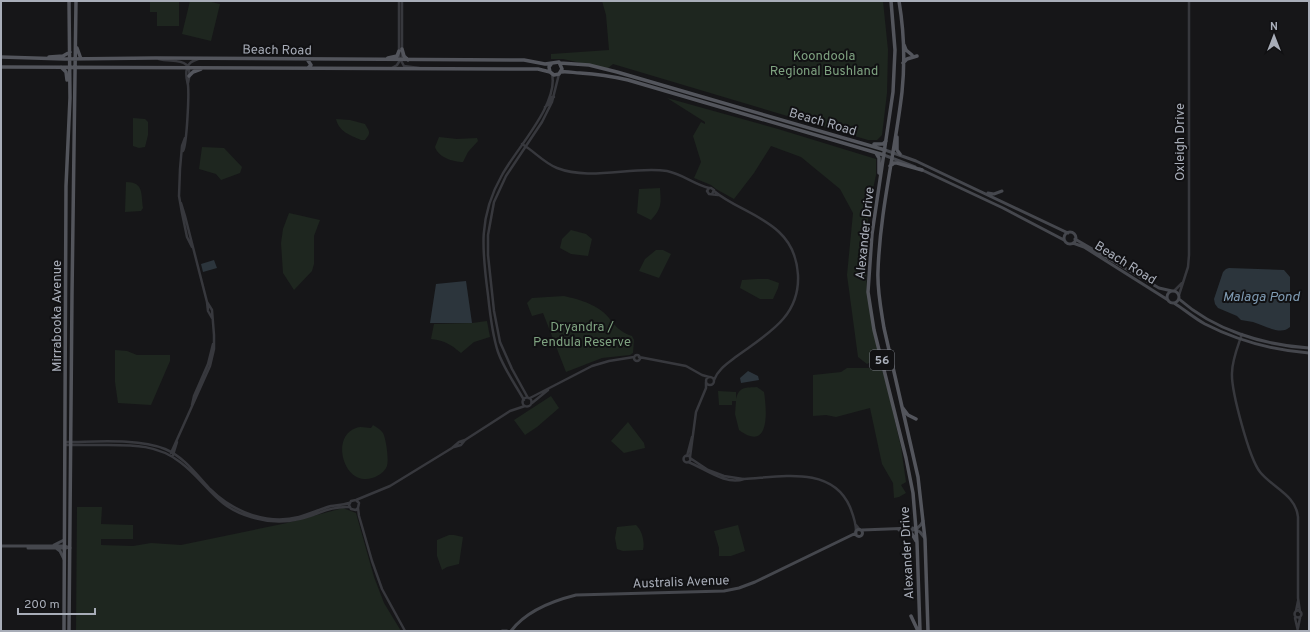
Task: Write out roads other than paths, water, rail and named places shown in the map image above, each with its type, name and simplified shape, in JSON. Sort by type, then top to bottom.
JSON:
[{"type":"main road","name":"Mirrabooka Avenue","points":[[64,631],[66,186],[70,98],[69,1]]},
{"type":"main road","name":"Mirrabooka Avenue","points":[[69,631],[76,1]]},
{"type":"main road","name":"Alexander Drive","points":[[891,1],[894,33],[893,92],[872,234],[868,292],[874,330],[906,458],[913,493],[917,542],[919,631]]},
{"type":"main road","name":"Alexander Drive","points":[[899,1],[903,64],[902,92],[883,212],[878,272],[880,306],[918,477],[925,539],[928,631]]},
{"type":"main road","points":[[76,19],[77,50],[81,59]]},
{"type":"main road","points":[[902,38],[905,48],[912,55]]},
{"type":"main road","points":[[381,60],[397,56],[400,50],[408,60]]},
{"type":"main road","points":[[38,59],[63,56],[70,52]]},
{"type":"main road","points":[[903,64],[907,58],[917,56]]},
{"type":"main road","name":"Beach Road","points":[[1,58],[524,60],[544,64],[552,63]]},
{"type":"main road","points":[[307,59],[311,65],[308,68]]},
{"type":"main road","points":[[552,63],[560,63],[562,66],[560,73],[551,73],[550,67],[552,63]]},
{"type":"main road","name":"Beach Road","points":[[560,63],[589,65],[617,72],[900,154],[1068,233]]},
{"type":"main road","points":[[74,76],[79,70],[102,66]]},
{"type":"main road","name":"Beach Road","points":[[1,67],[102,66],[187,68],[538,69],[551,73]]},
{"type":"main road","points":[[61,67],[68,76],[68,93],[70,98]]},
{"type":"main road","points":[[189,76],[195,71],[214,68]]},
{"type":"main road","name":"Beach Road","points":[[560,73],[568,71],[580,74],[600,74],[628,80],[892,157],[1003,208],[1064,240]]},
{"type":"main road","points":[[898,120],[896,144],[900,154]]},
{"type":"main road","points":[[853,140],[878,145],[883,144],[886,141]]},
{"type":"main road","points":[[875,152],[879,158],[879,190]]},
{"type":"main road","points":[[890,166],[897,163],[922,170]]},
{"type":"main road","points":[[940,172],[941,175],[948,178],[951,183]]},
{"type":"main road","points":[[978,190],[993,194],[1002,191]]},
{"type":"main road","points":[[1068,233],[1073,234],[1076,239],[1073,243],[1067,244],[1064,240],[1064,235],[1068,233]]},
{"type":"main road","name":"Beach Road","points":[[1076,239],[1159,288],[1173,291]]},
{"type":"main road","name":"Beach Road","points":[[1073,243],[1084,247],[1168,300]]},
{"type":"main road","points":[[1309,348],[1288,347],[1242,334],[1205,318],[1187,306],[1173,291],[1168,295],[1168,300],[1170,303],[1174,303],[1204,323],[1225,334],[1285,351],[1309,353]]},
{"type":"main road","points":[[1174,303],[1178,302],[1179,297]]},
{"type":"main road","points":[[901,406],[910,416],[916,419]]},
{"type":"main road","points":[[64,520],[67,505],[70,504]]},
{"type":"main road","points":[[923,520],[920,527],[916,529],[925,539]]},
{"type":"main road","name":"Australis Avenue","points":[[897,529],[916,529]]},
{"type":"main road","name":"Australis Avenue","points":[[505,631],[534,612],[558,600],[576,596],[724,591],[756,582],[858,532],[916,529]]},
{"type":"main road","points":[[905,530],[912,534],[917,542]]},
{"type":"main road","name":"Australis Avenue","points":[[858,532],[860,537],[869,531]]},
{"type":"main road","points":[[858,532],[863,535]]},
{"type":"main road","points":[[50,546],[64,540]]},
{"type":"main road","points":[[1,547],[50,546],[70,548]]},
{"type":"main road","points":[[1,547],[64,547]]},
{"type":"main road","points":[[56,548],[60,551],[64,561]]},
{"type":"main road","points":[[64,599],[70,599]]},
{"type":"main road","points":[[911,616],[919,631]]},
{"type":"main road","name":"Australis Avenue","points":[[510,631],[513,627]]},
{"type":"street","points":[[400,1],[401,60],[404,66],[421,69]]},
{"type":"street","name":"Oxleigh Drive","points":[[1179,297],[1182,282],[1188,266],[1189,251],[1189,1]]},
{"type":"street","points":[[157,58],[162,60],[178,60],[184,62],[189,70],[187,120],[179,183],[180,203],[185,216],[208,310],[212,318],[214,334],[207,366],[194,396],[192,407],[172,454]]},
{"type":"street","points":[[188,84],[186,70],[192,61],[199,58]]},
{"type":"street","points":[[390,68],[397,65],[401,60]]},
{"type":"street","points":[[548,389],[529,406],[524,403],[498,352],[492,330],[483,255],[483,235],[485,218],[490,201],[502,175],[538,120],[549,100],[552,80],[551,73]]},
{"type":"street","points":[[532,403],[512,369],[500,342],[492,296],[488,255],[488,235],[494,202],[506,176],[542,122],[554,97],[560,73]]},
{"type":"street","points":[[544,109],[550,103],[552,97],[554,97]]},
{"type":"street","points":[[521,145],[552,166],[564,170],[588,173],[638,170],[667,171],[679,174],[708,189],[712,188],[713,193]]},
{"type":"street","points":[[623,359],[650,360],[686,366],[702,375],[710,376],[716,374],[730,361],[771,331],[782,321],[792,308],[798,279],[797,266],[793,252],[779,232],[768,223],[718,195],[713,193],[709,194],[708,189]]},
{"type":"street","name":"Oxleigh Drive","points":[[1173,291],[1182,282]]},
{"type":"street","points":[[492,330],[497,329]]},
{"type":"street","points":[[1242,334],[1232,370],[1232,382],[1251,454],[1260,472],[1270,483],[1290,498],[1298,513],[1298,598],[1300,612],[1298,631]]},
{"type":"street","points":[[65,443],[141,443],[156,446],[172,454],[189,466],[221,499],[234,508],[248,514],[268,518],[293,518],[331,506],[349,503],[352,500],[366,497],[390,486],[452,448],[461,445],[465,440],[517,408],[529,398],[592,366],[609,361],[634,357],[637,355],[650,360]]},
{"type":"street","points":[[507,372],[512,369]]},
{"type":"street","points":[[706,388],[714,383],[716,374]]},
{"type":"street","points":[[702,375],[708,384],[711,384]]},
{"type":"street","points":[[710,376],[714,380]]},
{"type":"street","points":[[688,462],[693,441],[692,436],[696,412],[706,388],[707,378],[710,376]]},
{"type":"street","points":[[172,454],[216,499],[228,507],[249,517],[282,522],[299,519],[341,506],[349,507],[359,516]]},
{"type":"street","points":[[744,479],[724,476],[708,470],[689,457],[684,457],[683,460],[685,462],[688,462],[716,476],[731,479],[741,480],[799,476],[821,480],[842,493],[847,501],[858,532]]},
{"type":"street","points":[[366,497],[359,503],[358,508],[372,561],[382,589],[405,631]]},
{"type":"street","points":[[356,500],[359,503]]},
{"type":"street","points":[[354,510],[358,508]]},
{"type":"street","points":[[1298,598],[1296,611],[1294,614],[1298,631]]},
{"type":"street","points":[[1296,611],[1300,612]]},
{"type":"street","points":[[1295,617],[1300,617]]},
{"type":"water","points":[[214,260],[217,268],[203,272],[201,264]]},
{"type":"water","name":"Malaga Pond","points":[[1229,268],[1284,270],[1290,277],[1290,327],[1282,330],[1272,329],[1253,322],[1241,320],[1237,316],[1218,308],[1214,299],[1223,272]]},
{"type":"water","points":[[466,281],[472,323],[430,323],[436,284]]},
{"type":"water","points":[[748,371],[758,376],[759,380],[741,383],[740,378]]},
{"type":"park label","name":"Koondoola Regional Bushland","points":[[824,62]]},
{"type":"park label","name":"Dryandra / Pendula Reserve","points":[[582,334]]}]
